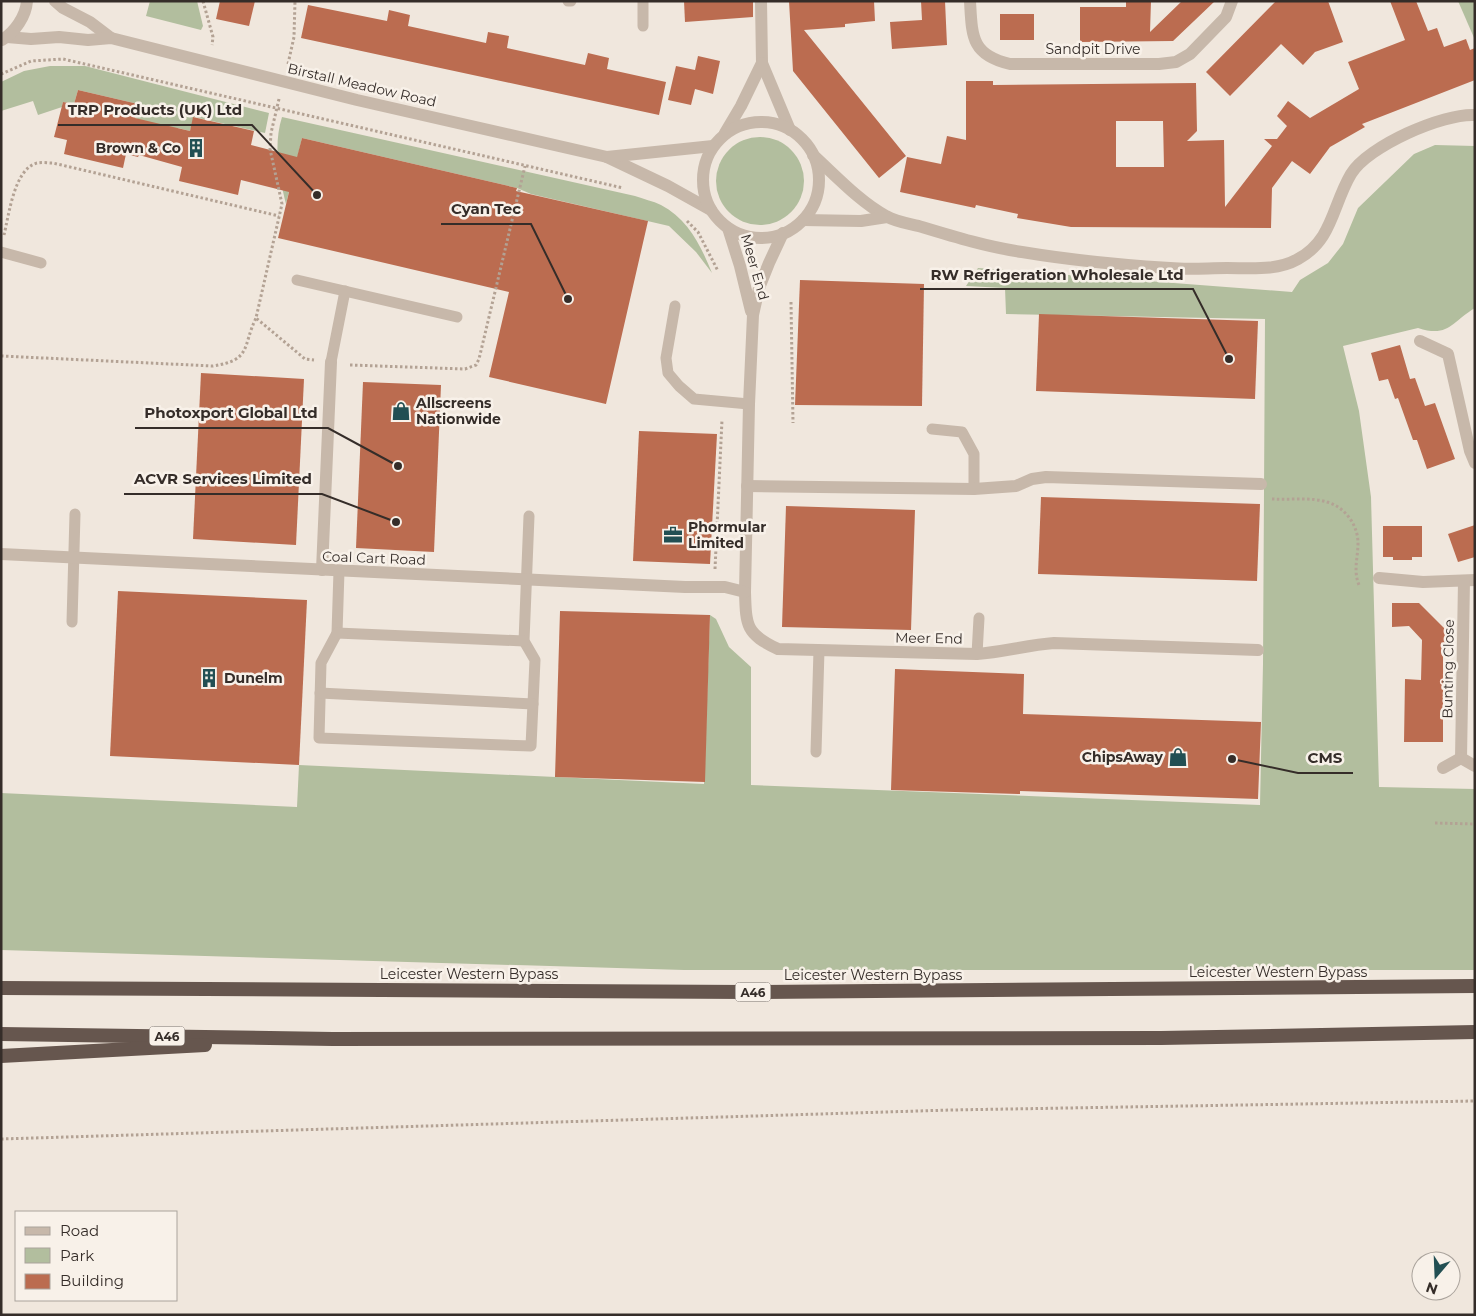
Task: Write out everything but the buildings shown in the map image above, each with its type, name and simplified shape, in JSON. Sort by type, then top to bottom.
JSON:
[{"type":"highway","name":"Leicester Western Bypass","points":[[1,986],[32,988],[758,992],[1475,986]]},
{"type":"highway","name":"A46","points":[[1,1034],[333,1039],[1161,1038],[1475,1032]]},
{"type":"highway","points":[[1,1056],[333,1039]]},
{"type":"street","points":[[4,39],[19,24],[27,1]]},
{"type":"street","name":"Birstall Meadow Road","points":[[55,1],[63,8],[90,22],[111,38]]},
{"type":"street","points":[[761,1],[762,63],[790,130]]},
{"type":"street","name":"Sandpit Drive","points":[[970,1],[972,33],[975,42],[983,52],[995,60],[1010,64],[1160,64],[1176,62],[1190,54],[1226,17],[1232,1]]},
{"type":"street","name":"Birstall Meadow Road","points":[[4,39],[59,37],[88,40],[111,38],[607,157],[668,186],[711,210]]},
{"type":"street","points":[[725,133],[740,125],[757,121],[774,123],[790,130],[804,140],[813,155],[818,172],[818,189],[813,206],[802,220],[783,233],[764,238],[745,236],[728,228],[711,210],[704,195],[702,178],[706,161],[713,146],[725,133],[741,106],[762,63]]},
{"type":"street","points":[[813,155],[856,194],[887,217],[967,240],[1022,252],[1172,269],[1278,267],[1296,261],[1313,250],[1323,237],[1352,172],[1369,156],[1418,128],[1464,114],[1475,115]]},
{"type":"street","name":"Birstall Meadow Road","points":[[607,157],[713,146]]},
{"type":"street","points":[[802,220],[861,221],[887,217]]},
{"type":"street","name":"Meer End","points":[[728,228],[753,316]]},
{"type":"street","name":"Meer End","points":[[783,233],[768,263],[759,288],[753,316],[745,592],[746,618],[751,632],[764,643],[778,649],[977,654],[1004,652],[1030,645],[1054,643],[1258,650]]},
{"type":"street","points":[[1420,341],[1448,354],[1470,451],[1475,463]]},
{"type":"street","points":[[322,570],[331,362]]},
{"type":"street","points":[[747,486],[974,489],[1016,486],[1032,479],[1046,477],[1262,484]]},
{"type":"street","name":"Coal Cart Road","points":[[1,554],[685,587],[725,586],[745,592]]},
{"type":"street","points":[[1379,578],[1423,582],[1470,580]]},
{"type":"street","name":"Bunting Close","points":[[1461,758],[1470,580]]},
{"type":"street","points":[[1443,768],[1461,758],[1475,766]]},
{"type":"lane","points":[[643,1],[644,26]]},
{"type":"lane","points":[[1,252],[42,263]]},
{"type":"lane","points":[[297,280],[457,317]]},
{"type":"lane","points":[[331,362],[345,292]]},
{"type":"lane","points":[[675,306],[666,358],[668,373],[694,399],[749,404]]},
{"type":"lane","points":[[932,429],[962,432],[974,454],[974,489]]},
{"type":"lane","points":[[72,622],[75,514]]},
{"type":"lane","points":[[339,571],[337,633],[321,663],[319,738],[531,746],[535,660],[524,641],[529,516]]},
{"type":"lane","points":[[977,654],[979,618]]},
{"type":"lane","points":[[337,633],[524,641]]},
{"type":"lane","points":[[816,752],[819,650]]},
{"type":"lane","points":[[320,693],[534,704]]},
{"type":"path","points":[[203,1],[213,37],[208,62]]},
{"type":"path","points":[[1,356],[213,366],[227,364],[239,358],[248,345],[256,318],[282,204],[270,150],[271,133],[294,37],[295,1]]},
{"type":"path","points":[[1,74],[31,61],[63,59],[629,189]]},
{"type":"path","points":[[4,236],[18,180],[25,171],[36,163],[53,163],[279,216]]},
{"type":"path","points":[[682,215],[698,232],[718,271]]},
{"type":"path","points":[[791,302],[793,422]]},
{"type":"path","points":[[256,318],[305,359],[331,362]]},
{"type":"path","points":[[714,587],[723,402]]},
{"type":"path","points":[[1262,484],[1262,499],[1317,500],[1328,502],[1338,507],[1349,516],[1358,534],[1355,565],[1358,584],[1370,594],[1379,594],[1379,578]]},
{"type":"path","points":[[1434,823],[1475,824]]},
{"type":"path","points":[[1,1139],[931,1111],[1475,1101]]},
{"type":"green space","points":[[150,1],[197,1],[203,26],[201,30],[146,16]]},
{"type":"green space","points":[[1458,1],[1475,1],[1475,40]]},
{"type":"green space","points":[[50,66],[85,66],[269,113],[265,133],[194,117],[190,131],[178,128],[177,133],[135,118],[138,104],[78,90],[74,104],[63,102],[62,107],[38,115],[33,101],[1,111],[1,82],[24,71]]},
{"type":"green space","points":[[282,117],[655,202],[670,211],[686,226],[698,243],[712,273],[696,252],[669,226],[531,194],[517,188],[302,138],[286,204],[277,150]]},
{"type":"green space","points":[[760,137],[777,141],[791,150],[800,164],[804,181],[800,198],[791,212],[777,221],[760,225],[743,221],[729,212],[720,198],[716,181],[720,164],[729,150],[743,141]]},
{"type":"green space","points":[[1435,145],[1475,146],[1475,308],[1443,330],[1428,331],[1418,328],[1343,346],[1359,411],[1371,497],[1379,787],[1475,789],[1475,970],[684,970],[1,950],[1,793],[297,807],[299,765],[704,784],[710,615],[716,619],[729,647],[751,667],[751,785],[1260,805],[1263,664],[1265,319],[1006,314],[1005,288],[966,286],[978,268],[1292,292],[1300,280],[1328,263],[1343,244],[1358,208],[1414,154]]},
{"type":"place","name":"Brown & Co","points":[[196,148]]},
{"type":"place","name":"TRP Products (UK) Ltd","points":[[317,195]]},
{"type":"place","name":"Cyan Tec","points":[[568,299]]},
{"type":"place","name":"RW Refrigeration Wholesale Ltd","points":[[1229,359]]},
{"type":"place","name":"Allscreens Nationwide","points":[[401,411]]},
{"type":"place","name":"Photoxport Global Ltd","points":[[398,466]]},
{"type":"place","name":"ACVR Services Limited","points":[[396,522]]},
{"type":"place","name":"Phormular Limited","points":[[673,535]]},
{"type":"place","name":"Dunelm","points":[[209,678]]},
{"type":"place","name":"ChipsAway","points":[[1178,757]]},
{"type":"place","name":"CMS","points":[[1232,759]]}]
